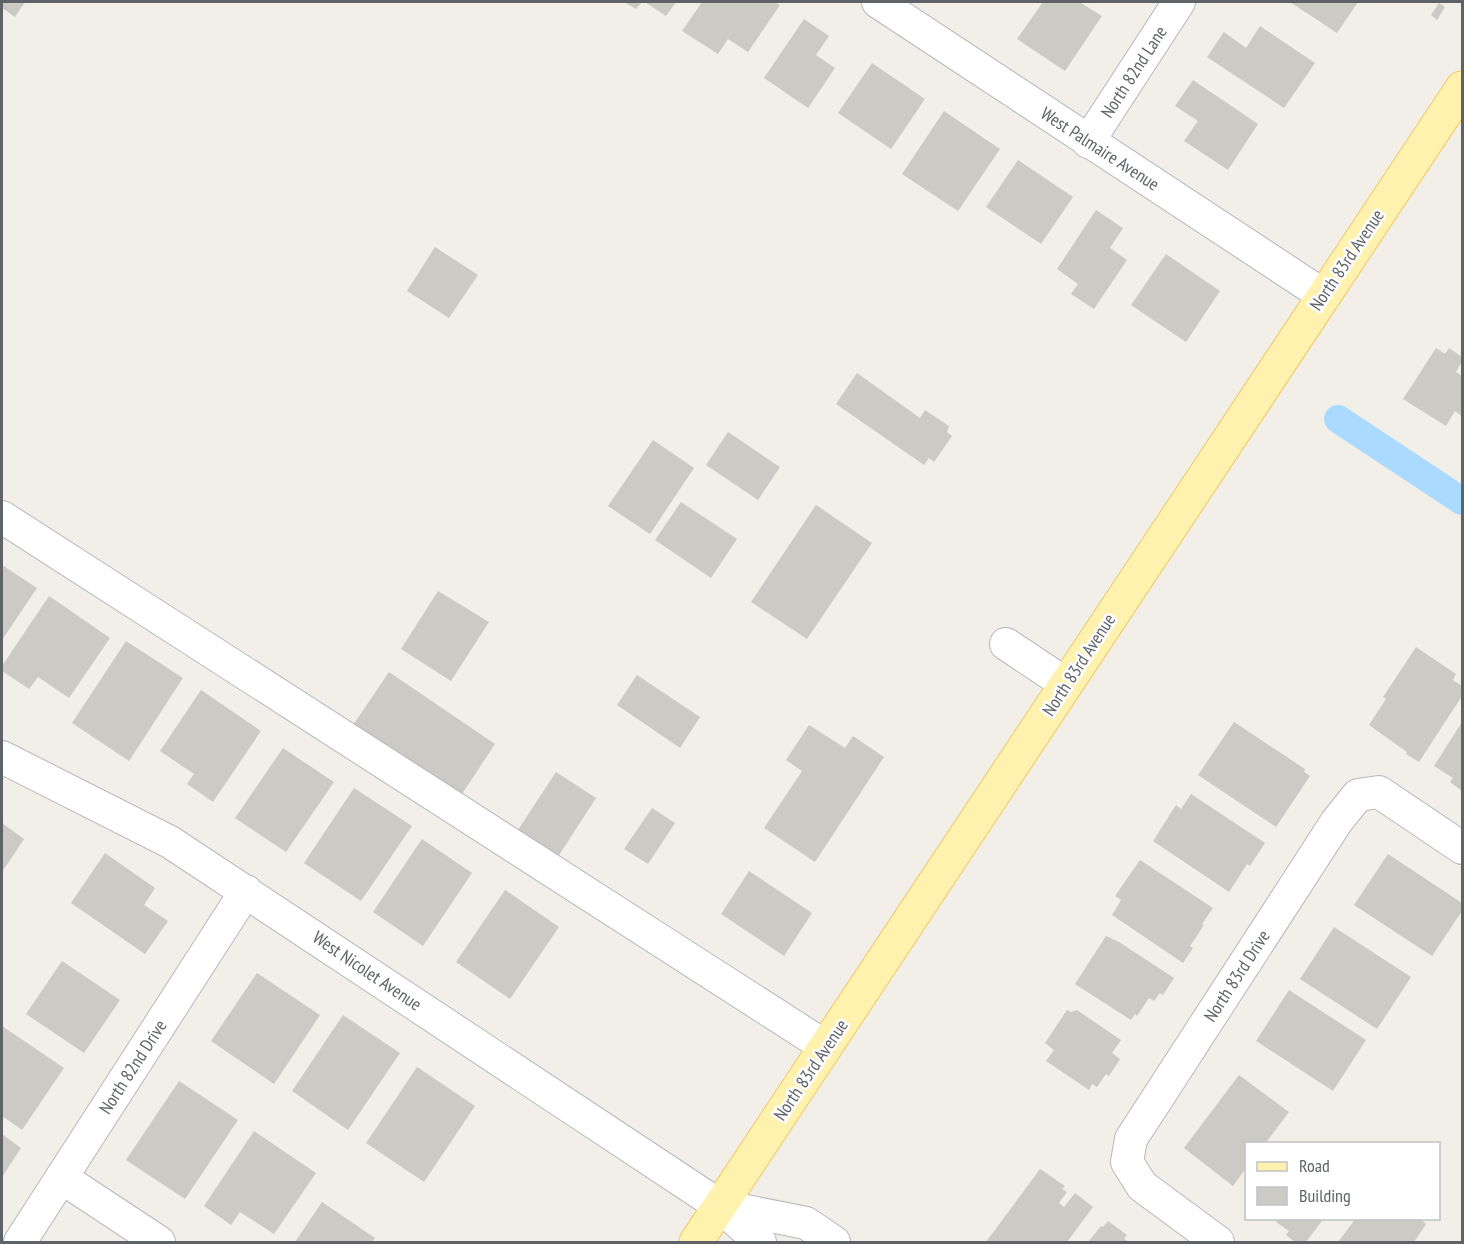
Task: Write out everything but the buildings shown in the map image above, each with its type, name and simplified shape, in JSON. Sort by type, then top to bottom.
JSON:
[{"type":"main road","name":"North 83rd Avenue","points":[[696,1242],[1462,88]]},
{"type":"street","name":"West Palmaire Avenue","points":[[878,2],[1323,295]]},
{"type":"street","name":"North 82nd Lane","points":[[1088,142],[1179,2]]},
{"type":"street","points":[[2,518],[826,1047]]},
{"type":"street","points":[[1006,644],[1066,684]]},
{"type":"street","name":"West Nicolet Avenue","points":[[2,757],[150,830],[246,891],[720,1206]]},
{"type":"street","name":"North 83rd Drive","points":[[1218,1242],[1142,1186],[1127,1162],[1131,1139],[1337,820],[1358,795],[1379,792],[1462,848]]},
{"type":"street","name":"North 82nd Drive","points":[[20,1242],[246,891]]},
{"type":"street","points":[[62,1178],[159,1242]]},
{"type":"street","points":[[720,1206],[759,1242]]},
{"type":"street","points":[[720,1206],[806,1223],[834,1242]]},
{"type":"waterway","points":[[1338,419],[1462,501]]}]
